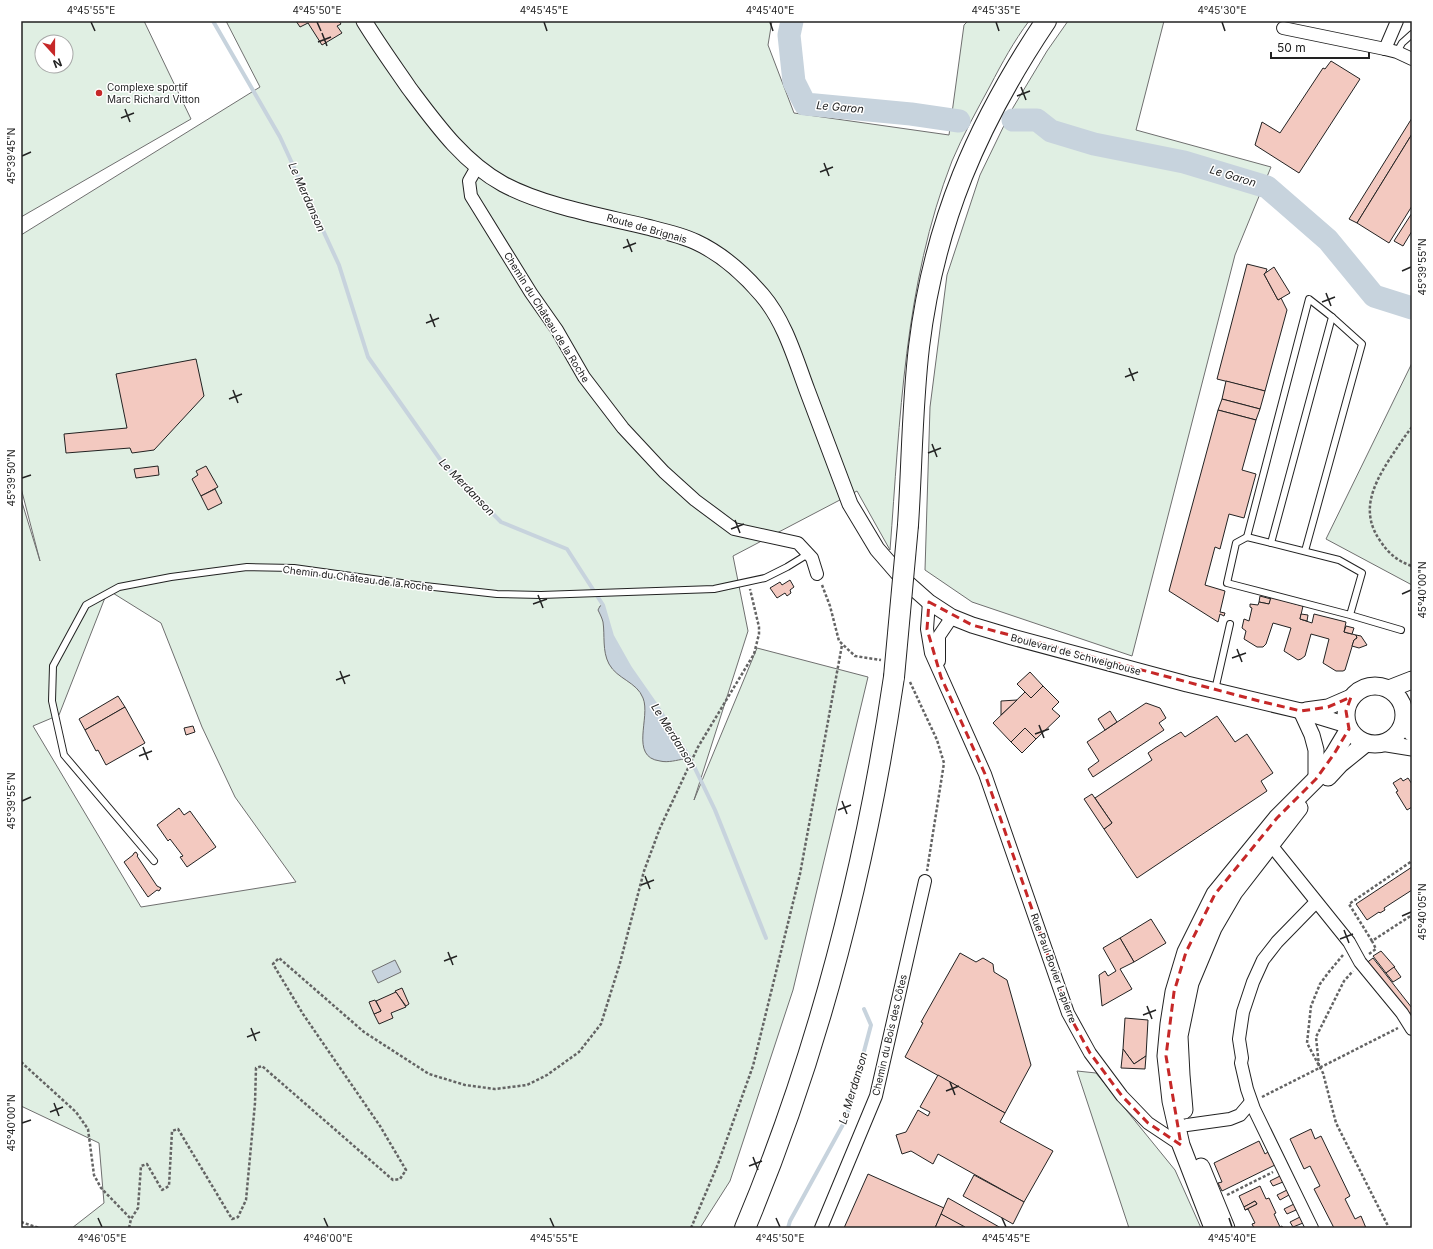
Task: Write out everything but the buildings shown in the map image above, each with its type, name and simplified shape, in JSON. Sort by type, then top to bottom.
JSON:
[{"type":"highway","points":[[745,1228],[776,1150],[823,1008],[841,943],[860,863],[876,785],[894,677],[908,525],[913,412],[919,347],[929,284],[953,198],[977,140],[993,107],[1012,74],[1046,21]]},
{"type":"main road","points":[[1389,689],[1412,680]]},
{"type":"main road","points":[[1406,724],[1404,707],[1400,700],[1389,689],[1381,686],[1364,687],[1357,691],[1351,697],[1346,711],[1348,727],[1359,740],[1374,743],[1391,740],[1406,724],[1412,696]]},
{"type":"main road","points":[[1226,1228],[1210,1205],[1181,1145],[1171,1101],[1166,1056],[1174,992],[1186,952],[1215,894],[1277,818],[1316,779],[1334,754],[1348,727]]},
{"type":"main road","points":[[1213,1228],[1210,1205],[1191,1144],[1184,1106],[1179,1036],[1190,983],[1213,928],[1234,892],[1298,809],[1340,764],[1374,743]]},
{"type":"street","name":"Route de Brignais","points":[[364,21],[401,77],[455,146],[477,167],[502,184],[538,199],[662,231],[696,242],[720,256],[742,274],[762,296],[778,319],[790,345],[850,504],[863,528],[877,549]]},
{"type":"street","points":[[1395,48],[1397,21]]},
{"type":"street","points":[[1283,28],[1395,48],[1412,59]]},
{"type":"street","name":"Chemin du Château de la Roche","points":[[477,167],[469,181],[471,196],[531,293],[557,330],[584,377],[623,428],[664,472],[695,500],[734,528],[798,543],[812,558],[817,574]]},
{"type":"street","name":"Boulevard de Schweighouse","points":[[877,549],[903,579],[929,602],[952,617],[972,625],[1214,691],[1301,711],[1348,727]]},
{"type":"street","name":"Rue Paul Bovier Lapierre","points":[[929,602],[927,629],[932,653],[985,774],[1068,1013],[1090,1053],[1122,1096],[1148,1123],[1181,1145]]},
{"type":"street","name":"Rue Paul Bovier Lapierre","points":[[941,676],[938,636],[952,617]]},
{"type":"street","name":"Boulevard de Schweighouse","points":[[1301,711],[1328,707],[1351,697]]},
{"type":"street","points":[[1301,711],[1312,735],[1316,750],[1316,779]]},
{"type":"street","points":[[1374,743],[1412,748]]},
{"type":"street","points":[[1271,845],[1348,942],[1360,962],[1402,1013],[1410,1026]]},
{"type":"street","name":"Chemin du Bois des Côtes","points":[[821,1228],[876,1096],[925,881]]},
{"type":"street","points":[[1312,1228],[1251,1102],[1241,1063],[1242,1058],[1239,1039],[1243,1012],[1253,982],[1263,960],[1277,942],[1316,902]]},
{"type":"street","points":[[1187,1125],[1240,1115],[1251,1102]]},
{"type":"lane","points":[[1395,48],[1412,34]]},
{"type":"lane","points":[[1395,48],[1412,43]]},
{"type":"lane","points":[[1247,538],[1309,299],[1362,344],[1304,551]]},
{"type":"lane","points":[[1271,543],[1332,317]]},
{"type":"lane","points":[[1350,615],[1362,573],[1339,560],[1271,543],[1247,538],[1236,543],[1227,583],[1401,630]]},
{"type":"lane","name":"Chemin du Château de la Roche","points":[[154,861],[64,755],[52,701],[53,666],[86,605],[119,587],[171,577],[247,567],[294,568],[416,585],[498,594],[541,595],[714,589],[765,578],[808,554]]},
{"type":"lane","points":[[1214,691],[1230,624]]},
{"type":"path","points":[[1412,427],[1400,442],[1379,476],[1372,492],[1370,510],[1371,522],[1376,536],[1384,547],[1404,564],[1412,566]]},
{"type":"path","points":[[129,1228],[131,1219],[138,1208],[141,1166],[147,1164],[162,1190],[169,1186],[172,1131],[178,1129],[232,1219],[238,1217],[246,1200],[255,1103],[256,1068],[262,1066],[393,1180],[400,1179],[406,1170],[380,1126],[303,1014],[273,964],[279,958],[364,1032],[428,1074],[465,1085],[495,1089],[527,1085],[548,1075],[579,1052],[601,1024],[620,963],[644,871],[660,828],[698,747],[754,654],[759,634],[759,627],[748,581]]},
{"type":"path","points":[[690,1228],[718,1164],[753,1066],[800,874],[842,645]]},
{"type":"path","points":[[1320,1068],[1316,1037],[1344,981],[1360,962],[1376,949],[1349,904],[1412,861]]},
{"type":"path","points":[[1372,941],[1412,915]]},
{"type":"path","points":[[1352,948],[1345,953],[1320,984],[1311,1006],[1307,1042],[1323,1073],[1336,1124],[1389,1228]]},
{"type":"path","points":[[1251,1102],[1410,1026]]},
{"type":"path","points":[[21,1062],[76,1112],[88,1129],[94,1175],[101,1188],[131,1219]]},
{"type":"path","points":[[1210,1205],[1282,1167]]},
{"type":"path","points":[[21,1222],[40,1228]]},
{"type":"highlighted area","points":[[929,602],[972,625],[1301,711],[1328,707],[1351,697],[1346,711],[1349,729],[1334,754],[1316,779],[1277,818],[1215,894],[1186,952],[1174,992],[1166,1056],[1181,1145],[1148,1123],[1122,1096],[1090,1053],[1068,1013],[985,774],[941,677],[927,629]]},
{"type":"green space","name":"Complexe sportif Marc Richard Vitton","points":[[21,21],[144,21],[191,119],[21,217]]},
{"type":"green space","points":[[226,21],[772,21],[768,45],[794,113],[949,135],[964,25],[968,21],[1029,21],[1018,36],[965,132],[952,161],[936,208],[923,256],[914,304],[901,403],[890,550],[857,491],[733,556],[748,631],[694,800],[757,648],[868,677],[793,990],[730,1181],[700,1228],[72,1228],[104,1203],[99,1143],[21,1106],[21,499],[40,561],[21,488],[21,235],[260,87]],"holes":[[[108,590],[161,623],[202,727],[235,797],[296,882],[141,907],[33,726],[59,715]]]},
{"type":"green space","points":[[1068,21],[1164,21],[1136,130],[1271,167],[1235,255],[1132,656],[972,602],[925,570],[930,407],[947,275],[980,175],[1011,111],[1047,51]]},
{"type":"green space","points":[[1412,363],[1412,585],[1326,539]]},
{"type":"green space","points":[[1077,1071],[1096,1073],[1175,1170],[1201,1228],[1129,1228]]},
{"type":"water","points":[[603,605],[612,636],[630,668],[690,758],[688,760],[684,759],[663,762],[651,758],[645,752],[643,735],[645,706],[643,698],[632,684],[617,673],[609,664],[605,654],[603,622],[598,610],[600,606]]},
{"type":"water","points":[[395,960],[401,972],[378,983],[372,971]]},
{"type":"waterway","name":"Le Merdanson","points":[[213,21],[280,137],[339,265],[368,357],[442,462],[501,522],[567,549],[603,605],[612,636],[630,668],[690,758],[715,810],[766,938]]},
{"type":"waterway","name":"Le Garon","points":[[792,21],[789,35],[794,82],[805,104],[911,114],[959,121]]},
{"type":"waterway","name":"Le Garon","points":[[1013,120],[1037,120],[1051,131],[1094,144],[1184,162],[1267,187],[1328,240],[1374,296],[1412,308]]},
{"type":"waterway","name":"Le Merdanson","points":[[788,1228],[790,1221],[846,1119],[871,1025],[864,1009]]},
{"type":"place","name":"Complexe sportif Marc Richard Vitton","points":[[99,93]]}]
